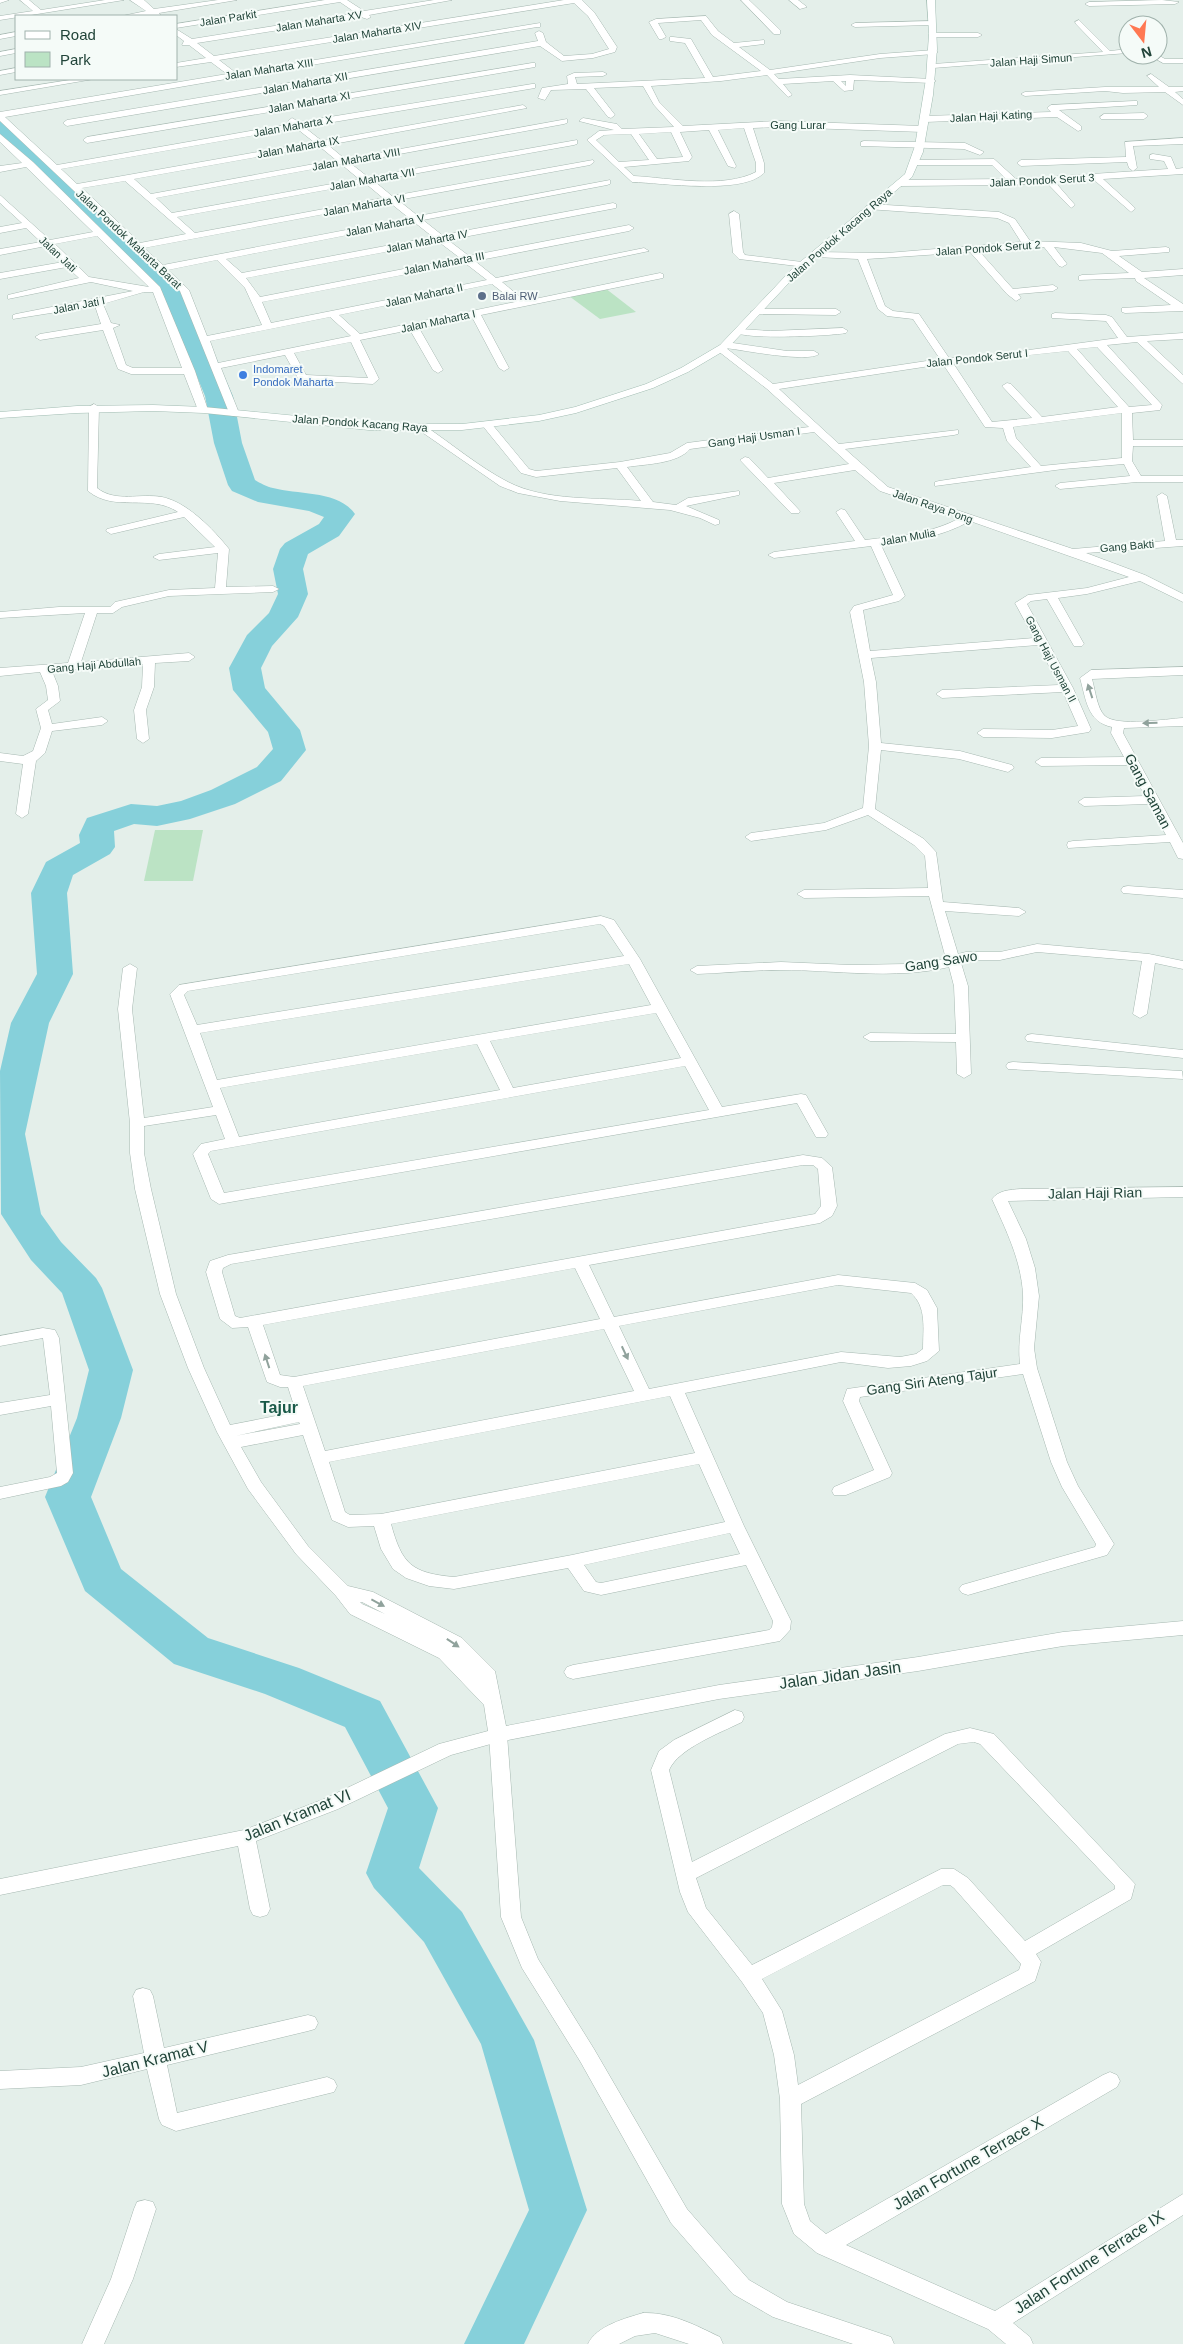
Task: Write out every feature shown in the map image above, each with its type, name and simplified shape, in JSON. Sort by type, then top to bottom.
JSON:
[{"type":"street","points":[[0,1],[5,0]]},
{"type":"street","points":[[24,0],[39,12]]},
{"type":"street","points":[[20,15],[120,0]]},
{"type":"street","points":[[135,0],[155,14]]},
{"type":"street","points":[[140,15],[155,14],[200,2],[233,0]]},
{"type":"street","points":[[341,0],[481,93]]},
{"type":"street","name":"Jalan Parkit","points":[[178,26],[341,0]]},
{"type":"street","name":"Jalan Maharta XV","points":[[178,44],[448,0]]},
{"type":"street","points":[[518,4],[538,25],[542,43],[559,57],[565,59],[593,56],[612,50],[613,47],[591,14],[576,0]]},
{"type":"street","name":"Jalan Maharta XIV","points":[[178,64],[385,30],[518,4],[529,6],[576,0]]},
{"type":"street","points":[[745,0],[778,32]]},
{"type":"street","points":[[793,0],[804,7]]},
{"type":"street","points":[[931,0],[934,52],[932,81],[917,163],[994,162],[1014,182]]},
{"type":"street","points":[[1089,4],[1175,1],[1183,8]]},
{"type":"street","points":[[0,18],[15,16]]},
{"type":"street","points":[[662,37],[653,22],[697,18],[705,20],[714,33],[769,73],[788,96]]},
{"type":"street","points":[[1079,22],[1108,53]]},
{"type":"street","points":[[854,25],[932,23]]},
{"type":"street","name":"Jalan Maharta XIII","points":[[0,115],[538,25]]},
{"type":"street","points":[[178,33],[418,219],[522,303]]},
{"type":"street","points":[[0,37],[15,34]]},
{"type":"street","points":[[933,35],[978,34]]},
{"type":"street","points":[[673,39],[688,41],[710,80]]},
{"type":"street","points":[[732,46],[761,42]]},
{"type":"street","name":"Jalan Maharta XII","points":[[88,140],[254,92],[542,43]]},
{"type":"street","points":[[0,54],[15,51]]},
{"type":"street","points":[[542,98],[545,90],[710,80],[769,73],[888,54],[934,52]]},
{"type":"street","name":"Jalan Haji Simun","points":[[933,66],[1118,52]]},
{"type":"street","points":[[1168,61],[1183,61]]},
{"type":"street","points":[[0,63],[13,71]]},
{"type":"street","name":"Jalan Maharta XI","points":[[88,140],[532,65]]},
{"type":"street","points":[[0,73],[13,71]]},
{"type":"street","points":[[573,87],[571,76],[603,74]]},
{"type":"street","points":[[1152,76],[1183,103]]},
{"type":"street","points":[[776,82],[834,78],[844,89],[847,89],[850,88],[850,77],[932,81]]},
{"type":"street","points":[[0,94],[84,80]]},
{"type":"street","points":[[617,165],[681,161],[688,157],[677,129],[649,95],[646,85]]},
{"type":"street","name":"Jalan Maharta X","points":[[54,168],[88,140],[297,125],[532,86]]},
{"type":"street","points":[[588,86],[611,115]]},
{"type":"street","points":[[1025,94],[1105,89],[1123,91],[1183,89]]},
{"type":"street","points":[[1104,117],[1147,119],[1123,91]]},
{"type":"street","points":[[1078,128],[1051,108],[1134,103]]},
{"type":"street","points":[[417,104],[465,139]]},
{"type":"street","points":[[48,106],[88,140]]},
{"type":"street","name":"Jalan Maharta IX","points":[[74,187],[320,143],[434,116],[523,108]]},
{"type":"street","name":"Jalan Haji Kating","points":[[925,118],[1058,114]]},
{"type":"street","name":"Jalan Pondok Maharta Barat","points":[[0,115],[74,187],[163,268],[188,296],[233,413]]},
{"type":"street","name":"Jalan Maharta VIII","points":[[149,197],[564,121]]},
{"type":"street","points":[[583,121],[614,126],[620,132]]},
{"type":"street","name":"Gang Lurar","points":[[617,165],[591,140],[602,133],[797,124],[923,129]]},
{"type":"street","points":[[617,165],[632,179],[739,182],[753,179],[760,173],[760,163],[748,127]]},
{"type":"street","points":[[713,128],[732,166]]},
{"type":"street","points":[[522,129],[530,135]]},
{"type":"street","points":[[633,131],[655,162]]},
{"type":"street","name":"Jalan Pondok Maharta Barat","points":[[0,137],[157,289],[207,411]]},
{"type":"street","points":[[1135,174],[1128,144],[1155,138],[1183,141]]},
{"type":"street","points":[[538,140],[546,146]]},
{"type":"street","name":"Jalan Maharta VII","points":[[170,216],[574,142]]},
{"type":"street","points":[[864,144],[965,146],[980,152]]},
{"type":"street","points":[[1153,157],[1168,159],[1178,171]]},
{"type":"street","points":[[1021,164],[1130,159]]},
{"type":"street","name":"Jalan Maharta VI","points":[[138,246],[590,162]]},
{"type":"street","name":"Jalan Pondok Kacang Raya","points":[[0,415],[94,407],[207,411],[421,428],[487,425],[577,410],[629,395],[676,375],[724,347],[802,265],[900,183],[909,175],[917,163]]},
{"type":"street","points":[[0,169],[30,164]]},
{"type":"street","name":"Jalan Pondok Serut 3","points":[[900,183],[935,185],[1014,182],[1178,171]]},
{"type":"street","points":[[1096,177],[1131,209]]},
{"type":"street","points":[[127,178],[193,236]]},
{"type":"street","points":[[1050,180],[1071,205]]},
{"type":"street","name":"Jalan Maharta V","points":[[163,268],[607,182]]},
{"type":"street","name":"Jalan Jati","points":[[0,198],[4,207],[27,224],[67,264],[87,280],[100,280],[143,291],[157,289]]},
{"type":"street","name":"Jalan Maharta IV","points":[[241,276],[613,206]]},
{"type":"street","points":[[870,207],[999,214],[1012,221],[1028,244]]},
{"type":"street","points":[[734,214],[738,250],[742,257],[752,260],[802,265]]},
{"type":"street","points":[[266,223],[288,243]]},
{"type":"street","points":[[0,230],[27,224]]},
{"type":"street","name":"Jalan Maharta III","points":[[259,300],[629,228]]},
{"type":"street","points":[[0,252],[101,233]]},
{"type":"street","name":"Jalan Pondok Serut 2","points":[[815,254],[862,257],[1028,244],[1086,247],[1110,254],[1134,273],[1140,275],[1139,279],[1182,308]]},
{"type":"street","points":[[1047,244],[1062,264]]},
{"type":"street","points":[[973,249],[1013,295],[1053,288]]},
{"type":"street","points":[[738,250],[770,251]]},
{"type":"street","points":[[1110,254],[1166,250]]},
{"type":"street","name":"Jalan Maharta II","points":[[205,338],[644,251]]},
{"type":"street","points":[[218,256],[241,276],[259,300],[267,326]]},
{"type":"street","points":[[862,257],[881,307],[890,314],[916,316],[989,425],[1007,426],[1038,419],[1096,412],[1152,409],[1157,405],[1099,343]]},
{"type":"street","points":[[0,276],[67,264]]},
{"type":"street","points":[[1082,278],[1183,272]]},
{"type":"street","name":"Jalan Maharta I","points":[[216,366],[660,276]]},
{"type":"street","points":[[11,297],[87,280]]},
{"type":"street","name":"Jalan Jati I","points":[[16,317],[98,302],[143,291]]},
{"type":"street","points":[[98,302],[111,325],[124,369],[151,372],[190,371]]},
{"type":"street","points":[[1125,310],[1182,308]]},
{"type":"street","points":[[756,312],[836,312]]},
{"type":"street","points":[[475,313],[504,368]]},
{"type":"street","points":[[288,352],[303,378],[373,381],[374,379],[356,337],[332,314]]},
{"type":"street","points":[[1056,316],[1103,317],[1109,320],[1124,340]]},
{"type":"street","points":[[40,337],[111,325]]},
{"type":"street","points":[[413,326],[438,370]]},
{"type":"street","points":[[740,332],[770,334],[843,331]]},
{"type":"street","name":"Jalan Pondok Serut I","points":[[771,387],[946,361],[1124,340],[1182,337]]},
{"type":"street","points":[[1139,339],[1183,381]]},
{"type":"street","points":[[724,347],[787,354],[814,354]]},
{"type":"street","name":"Jalan Raya Pong","points":[[724,347],[884,489],[1072,552],[1140,577],[1181,596]]},
{"type":"street","points":[[1070,347],[1126,411],[1129,424],[1127,461],[1137,479]]},
{"type":"street","points":[[1007,386],[1038,419]]},
{"type":"street","points":[[94,407],[92,489],[97,495],[108,498],[171,503],[185,514],[222,549],[224,555],[220,591]]},
{"type":"street","name":"Gang Haji Usman I","points":[[487,425],[525,471],[530,474],[620,465],[672,456],[681,453],[684,447],[817,429]]},
{"type":"street","points":[[1007,426],[1011,439],[1038,470]]},
{"type":"street","points":[[421,428],[504,484],[515,489],[560,498],[679,510],[706,515],[715,522]]},
{"type":"street","points":[[836,447],[954,432]]},
{"type":"street","points":[[1127,443],[1183,443]]},
{"type":"street","points":[[745,460],[795,511]]},
{"type":"street","points":[[938,484],[1038,470],[1127,461]]},
{"type":"street","points":[[620,465],[651,506]]},
{"type":"street","points":[[766,481],[857,466]]},
{"type":"street","points":[[1060,486],[1137,479],[1183,479]]},
{"type":"street","points":[[679,510],[688,501],[735,493]]},
{"type":"street","points":[[1162,496],[1171,543]]},
{"type":"street","points":[[842,512],[862,544]]},
{"type":"street","points":[[111,531],[185,514]]},
{"type":"street","name":"Jalan Mulia","points":[[774,555],[937,533],[968,518]]},
{"type":"street","points":[[869,810],[875,746],[870,682],[856,612],[858,608],[896,599],[899,596],[888,568],[874,543]]},
{"type":"street","name":"Gang Bakti","points":[[1072,552],[1183,543]]},
{"type":"street","points":[[159,557],[222,549]]},
{"type":"street","name":"Gang Haji Usman II","points":[[983,734],[1066,732],[1085,729],[1067,688],[1021,602],[1028,598],[1102,588],[1140,577]]},
{"type":"street","points":[[0,615],[59,610],[113,610],[119,604],[136,602],[170,592],[273,589]]},
{"type":"street","points":[[1051,596],[1078,644]]},
{"type":"street","points":[[74,668],[92,610]]},
{"type":"street","points":[[864,655],[1043,642]]},
{"type":"street","name":"Gang Haji Abdullah","points":[[0,672],[74,668],[189,657]]},
{"type":"street","points":[[143,739],[140,710],[148,687],[149,661]]},
{"type":"street","points":[[0,757],[30,759],[39,753],[47,728],[42,709],[54,701],[52,686],[45,669]]},
{"type":"street","points":[[1183,670],[1087,676],[1086,678],[1100,718],[1118,724],[1183,722]]},
{"type":"street","points":[[942,694],[1067,688]]},
{"type":"street","points":[[47,728],[102,721]]},
{"type":"street","name":"Gang Saman","points":[[1118,724],[1117,733],[1155,800],[1172,838],[1183,855]]},
{"type":"street","points":[[875,746],[960,755],[1008,768]]},
{"type":"street","points":[[22,814],[30,759]]},
{"type":"street","points":[[1041,762],[1132,761]]},
{"type":"street","points":[[1084,802],[1155,800]]},
{"type":"street","points":[[752,837],[826,826],[869,810]]},
{"type":"street","points":[[869,810],[928,850],[934,864],[936,899],[961,986],[964,1074]]},
{"type":"street","points":[[1074,847],[1172,838]]},
{"type":"street","points":[[1128,890],[1183,894]]},
{"type":"street","points":[[804,894],[936,899],[1019,912]]},
{"type":"street","points":[[234,1142],[220,1110],[193,1030],[177,994],[184,988],[601,920],[609,923],[633,959],[718,1113]]},
{"type":"street","name":"Gang Sawo","points":[[697,970],[781,966],[851,969],[906,968],[944,964],[954,959],[974,955],[1000,956],[1037,948],[1150,958],[1183,965]]},
{"type":"street","points":[[1140,1014],[1150,958]]},
{"type":"street","points":[[193,1030],[633,959]]},
{"type":"street","points":[[130,968],[125,1009],[137,1124],[137,1153],[143,1189],[168,1294],[196,1368],[232,1435],[254,1485],[302,1550],[342,1591],[356,1609],[393,1625],[445,1653],[491,1700],[498,1735],[511,1917],[528,1962],[587,2055],[679,2216],[741,2287],[781,2310],[883,2344]]},
{"type":"street","points":[[211,1085],[659,1008]]},
{"type":"street","points":[[870,1037],[963,1038]]},
{"type":"street","points":[[1032,1038],[1183,1054]]},
{"type":"street","points":[[482,1039],[509,1094]]},
{"type":"street","points":[[688,1061],[206,1147],[200,1154],[219,1199],[800,1098],[821,1134]]},
{"type":"street","points":[[1013,1066],[1183,1076]]},
{"type":"street","points":[[137,1124],[220,1110]]},
{"type":"street","points":[[803,1160],[817,1161],[825,1167],[829,1206],[827,1213],[820,1218],[580,1262],[238,1324],[228,1320],[214,1272],[216,1266],[238,1258],[803,1160]]},
{"type":"street","name":"Jalan Haji Rian","points":[[1029,1368],[1026,1348],[1031,1296],[1018,1239],[1000,1199],[1008,1196],[1183,1192]]},
{"type":"street","points":[[580,1262],[644,1395]]},
{"type":"street","points":[[254,1322],[273,1378],[280,1382],[294,1382],[838,1280],[915,1288],[924,1294],[930,1304],[931,1351],[924,1357],[907,1363],[841,1357],[318,1458]]},
{"type":"street","points":[[0,1341],[49,1334],[51,1338],[59,1399],[65,1473],[62,1478],[55,1482],[0,1493]]},
{"type":"street","points":[[968,1589],[1101,1551],[1104,1548],[1105,1544],[1070,1487],[1059,1462],[1029,1368]]},
{"type":"street","name":"Gang Siri Ateng Tajur","points":[[840,1491],[884,1473],[851,1401],[853,1393],[1029,1368]]},
{"type":"street","points":[[294,1382],[338,1516],[348,1521],[381,1520],[706,1457]]},
{"type":"street","points":[[573,1672],[774,1636],[781,1630],[782,1621],[736,1526],[675,1389]]},
{"type":"street","points":[[0,1410],[59,1399]]},
{"type":"street","points":[[232,1435],[306,1422]]},
{"type":"street","points":[[381,1520],[394,1559],[409,1571],[436,1582],[454,1583],[572,1561],[736,1526]]},
{"type":"street","points":[[572,1561],[590,1588],[601,1589],[751,1558]]},
{"type":"street","name":"Jalan Jidan Jasin","points":[[498,1735],[719,1692],[918,1664],[1063,1639],[1183,1628]]},
{"type":"street","points":[[735,1717],[681,1745],[666,1756],[660,1770],[690,1892],[698,1912],[749,1976],[772,2011],[784,2055],[790,2099],[793,2204],[802,2227],[825,2246],[996,2322],[1022,2344]]},
{"type":"street","points":[[686,1874],[952,1738],[971,1734],[980,1736],[987,1739],[1125,1884],[1124,1893],[1023,1952]]},
{"type":"street","name":"Jalan Kramat VI","points":[[0,1887],[246,1837],[331,1804],[446,1749],[498,1735]]},
{"type":"street","points":[[246,1837],[260,1909]]},
{"type":"street","points":[[749,1976],[948,1875],[961,1882],[1030,1962],[1028,1975],[790,2099]]},
{"type":"street","points":[[143,1996],[166,2111],[170,2119],[176,2122],[327,2086]]},
{"type":"street","name":"Jalan Kramat V","points":[[0,2080],[81,2076],[308,2023]]},
{"type":"street","name":"Jalan Fortune Terrace X","points":[[825,2246],[1110,2081]]},
{"type":"street","name":"Jalan Fortune Terrace IX","points":[[996,2322],[1183,2202]]},
{"type":"street","points":[[93,2344],[122,2278],[145,2209]]},
{"type":"street","points":[[599,2344],[622,2329],[641,2322],[656,2322],[680,2329],[712,2344]]},
{"type":"green space","points":[[605,288],[636,312],[600,319],[569,296]]},
{"type":"green space","points":[[155,830],[203,830],[193,881],[144,881]]},
{"type":"waterway","points":[[0,125],[173,289],[219,396],[228,443],[242,485],[264,495],[316,504],[340,514],[329,530],[295,549],[288,569],[293,594],[283,617],[258,642],[245,668],[249,690],[284,730],[290,750],[269,774],[223,797],[190,809],[157,816],[131,814],[99,825],[96,835],[98,847],[58,869],[49,893],[55,974],[30,1023],[5,1134],[21,1214],[46,1251],[81,1288],[111,1370],[99,1418],[68,1497],[102,1579],[191,1651],[282,1681],[363,1714],[413,1808],[392,1873],[443,1927],[507,2040],[558,2210],[494,2344]]},
{"type":"place","name":"Balai RW","points":[[482,296]]},
{"type":"place","name":"Indomaret Pondok Maharta","points":[[243,375]]},
{"type":"district","name":"Tajur","points":[[279,1407]]}]
